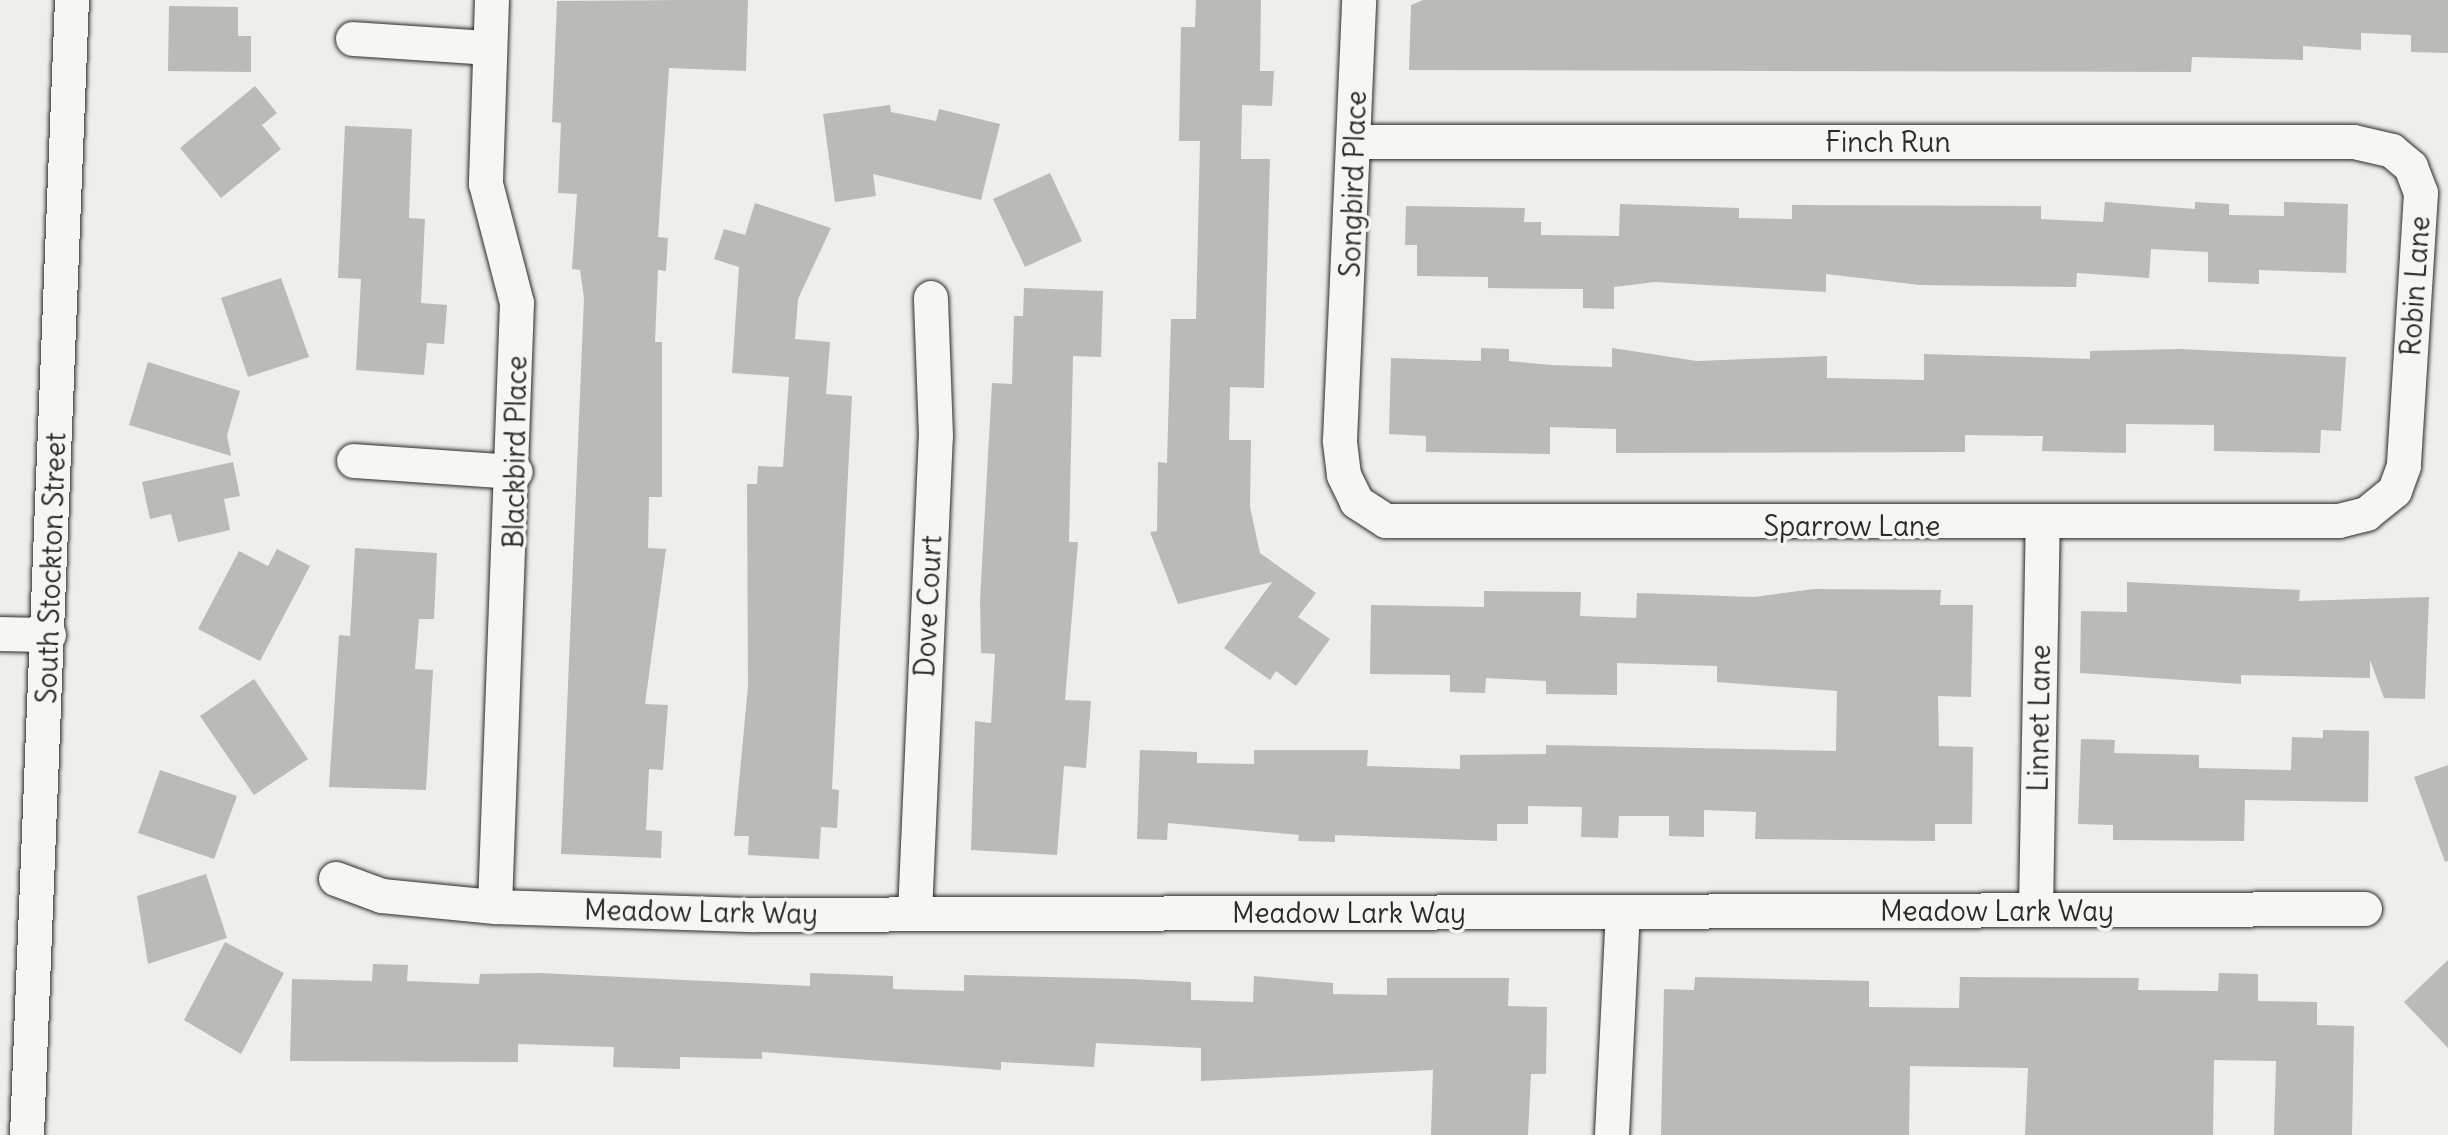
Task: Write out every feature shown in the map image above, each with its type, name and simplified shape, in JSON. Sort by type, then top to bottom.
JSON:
[{"type":"street","name":"South Stockton Street","points":[[27,1135],[72,0]]},
{"type":"street","name":"Blackbird Place","points":[[492,0],[486,184],[517,303],[516,472],[495,907]]},
{"type":"street","name":"Songbird Place","points":[[1344,369],[1357,142],[1359,0]]},
{"type":"street","points":[[353,39],[489,48]]},
{"type":"street","name":"Finch Run","points":[[1357,142],[2354,142],[2392,151],[2411,167]]},
{"type":"street","name":"Robin Lane","points":[[2407,408],[2421,193],[2411,167]]},
{"type":"street","name":"Dove Court","points":[[915,914],[936,436],[931,298]]},
{"type":"street","name":"Sparrow Lane","points":[[1344,369],[1344,475],[1357,502],[1386,521],[2043,527],[2339,521],[2367,514],[2395,491],[2407,408]]},
{"type":"street","points":[[354,461],[516,472]]},
{"type":"street","name":"Linnet Lane","points":[[2036,910],[2043,527]]},
{"type":"street","points":[[0,634],[49,635]]},
{"type":"street","name":"Meadow Lark Way","points":[[336,879],[382,896],[495,907],[915,914],[2365,909]]},
{"type":"street","points":[[1612,1135],[1623,913]]},
{"type":"building","points":[[748,0],[746,71],[669,68],[658,237],[668,238],[666,271],[658,270],[655,342],[662,342],[662,497],[649,497],[648,548],[666,549],[645,704],[668,705],[663,770],[649,769],[646,830],[662,831],[661,858],[561,854],[584,298],[580,270],[572,269],[577,194],[558,193],[561,123],[552,122],[557,1]]},
{"type":"building","points":[[1196,0],[1261,0],[1260,71],[1274,71],[1272,106],[1242,105],[1241,159],[1270,159],[1264,388],[1230,387],[1229,440],[1251,440],[1250,507],[1260,553],[1316,593],[1298,617],[1330,639],[1296,686],[1276,671],[1270,680],[1224,648],[1272,582],[1178,604],[1150,532],[1157,531],[1158,462],[1167,463],[1171,319],[1196,319],[1200,141],[1179,141],[1181,27],[1195,27]]},
{"type":"building","points":[[1423,0],[2448,0],[2448,53],[2411,52],[2411,35],[2361,33],[2361,50],[2303,46],[2303,60],[2192,57],[2191,72],[1409,70],[1411,5]]},
{"type":"building","points":[[169,6],[238,7],[238,36],[251,36],[251,72],[168,71]]},
{"type":"building","points":[[255,86],[277,113],[262,125],[281,149],[221,198],[180,148]]},
{"type":"building","points":[[890,105],[891,112],[936,121],[939,109],[1000,124],[981,200],[873,174],[876,196],[835,202],[823,114]]},
{"type":"building","points":[[345,126],[412,129],[409,218],[425,219],[421,303],[447,305],[444,344],[427,343],[424,375],[356,370],[361,279],[338,278]]},
{"type":"building","points":[[1050,173],[1082,241],[1025,267],[993,199]]},
{"type":"building","points":[[2105,202],[2195,209],[2195,202],[2229,204],[2229,215],[2284,216],[2284,202],[2348,204],[2346,273],[2259,270],[2259,284],[2208,282],[2208,252],[2151,249],[2149,278],[2077,273],[2076,287],[1920,285],[1826,274],[1826,292],[1655,282],[1614,287],[1614,309],[1583,308],[1583,289],[1488,288],[1488,277],[1417,276],[1417,245],[1405,245],[1406,206],[1525,208],[1524,222],[1541,222],[1541,235],[1619,236],[1620,204],[1739,208],[1739,218],[1792,219],[1792,205],[2041,206],[2041,219],[2103,222]]},
{"type":"building","points":[[755,203],[831,228],[798,299],[795,339],[830,342],[826,394],[852,396],[832,789],[839,790],[837,828],[821,827],[819,859],[748,855],[749,836],[734,836],[748,686],[747,484],[757,484],[758,466],[783,467],[789,377],[732,373],[739,267],[714,259],[724,229],[745,235]]},
{"type":"building","points":[[281,278],[309,357],[248,377],[221,298]]},
{"type":"building","points":[[1024,288],[1103,291],[1101,357],[1073,356],[1069,542],[1078,542],[1065,700],[1091,701],[1086,768],[1064,766],[1057,855],[971,850],[975,721],[991,723],[995,654],[981,653],[980,600],[992,383],[1012,384],[1014,316],[1023,316]]},
{"type":"building","points":[[1481,348],[1509,349],[1509,361],[1612,367],[1612,348],[1697,361],[1827,356],[1827,378],[1924,380],[1924,354],[2090,359],[2090,351],[2180,349],[2346,357],[2341,431],[2321,430],[2320,453],[2214,451],[2214,425],[2126,424],[2126,453],[2042,451],[2043,436],[1965,435],[1965,452],[1616,453],[1616,429],[1550,427],[1550,454],[1426,452],[1426,436],[1389,434],[1391,358],[1481,361]]},
{"type":"building","points":[[148,362],[240,391],[227,435],[231,456],[129,425]]},
{"type":"building","points":[[233,462],[240,496],[224,499],[230,530],[178,542],[171,514],[150,519],[142,482]]},
{"type":"building","points":[[355,548],[437,553],[434,619],[419,619],[415,669],[433,670],[426,790],[329,787],[339,635],[350,636]]},
{"type":"building","points":[[277,549],[310,566],[260,661],[198,629],[239,551],[268,566]]},
{"type":"building","points":[[2127,582],[2300,590],[2299,601],[2429,597],[2425,699],[2384,698],[2370,660],[2370,678],[2241,675],[2241,684],[2080,673],[2081,611],[2127,612]]},
{"type":"building","points":[[1814,589],[1941,590],[1940,605],[1973,605],[1971,697],[1938,696],[1939,746],[1973,747],[1972,824],[1935,824],[1935,841],[1755,839],[1756,812],[1704,810],[1704,837],[1669,836],[1669,816],[1619,816],[1618,838],[1581,837],[1582,807],[1528,806],[1528,824],[1497,824],[1497,841],[1335,835],[1335,842],[1298,841],[1299,835],[1168,823],[1167,840],[1137,839],[1140,750],[1197,752],[1197,763],[1254,764],[1254,750],[1368,750],[1367,766],[1460,769],[1460,755],[1546,754],[1546,745],[1836,751],[1837,691],[1717,682],[1717,666],[1617,663],[1617,695],[1546,694],[1546,681],[1486,678],[1485,693],[1450,692],[1450,675],[1370,674],[1371,605],[1484,607],[1484,591],[1581,592],[1580,616],[1636,618],[1637,593],[1754,597]]},
{"type":"building","points":[[254,679],[308,759],[254,795],[200,716]]},
{"type":"building","points":[[2323,730],[2369,731],[2368,802],[2245,800],[2244,841],[2113,840],[2113,825],[2078,824],[2081,739],[2115,740],[2114,753],[2199,755],[2199,768],[2291,770],[2292,737],[2323,738]]},
{"type":"building","points":[[2448,765],[2448,861],[2445,862],[2414,777]]},
{"type":"building","points":[[160,770],[237,796],[214,859],[138,833]]},
{"type":"building","points":[[206,874],[227,938],[148,964],[137,896]]},
{"type":"building","points":[[225,942],[284,973],[241,1054],[184,1020]]},
{"type":"building","points":[[2448,960],[2448,1048],[2404,1002]]},
{"type":"building","points":[[373,964],[408,965],[407,981],[479,984],[480,974],[539,973],[810,986],[810,973],[893,976],[893,989],[964,991],[964,975],[1131,979],[1191,982],[1191,1000],[1253,1002],[1254,976],[1333,983],[1333,994],[1387,995],[1387,978],[1509,978],[1508,1006],[1547,1007],[1546,1074],[1531,1074],[1528,1135],[1431,1135],[1433,1070],[1201,1081],[1201,1048],[1096,1043],[1094,1067],[1001,1062],[1001,1070],[762,1052],[762,1059],[680,1057],[680,1069],[613,1067],[614,1047],[518,1044],[518,1062],[290,1061],[292,979],[372,981]]},
{"type":"building","points":[[2219,973],[2258,974],[2258,1001],[2317,1002],[2317,1025],[2354,1026],[2352,1135],[2274,1135],[2276,1061],[2214,1060],[2213,1135],[2025,1135],[2028,1068],[1910,1066],[1909,1135],[1661,1135],[1664,989],[1694,990],[1695,977],[1869,981],[1869,1007],[1959,1008],[1960,977],[2139,978],[2138,990],[2218,991]]}]
